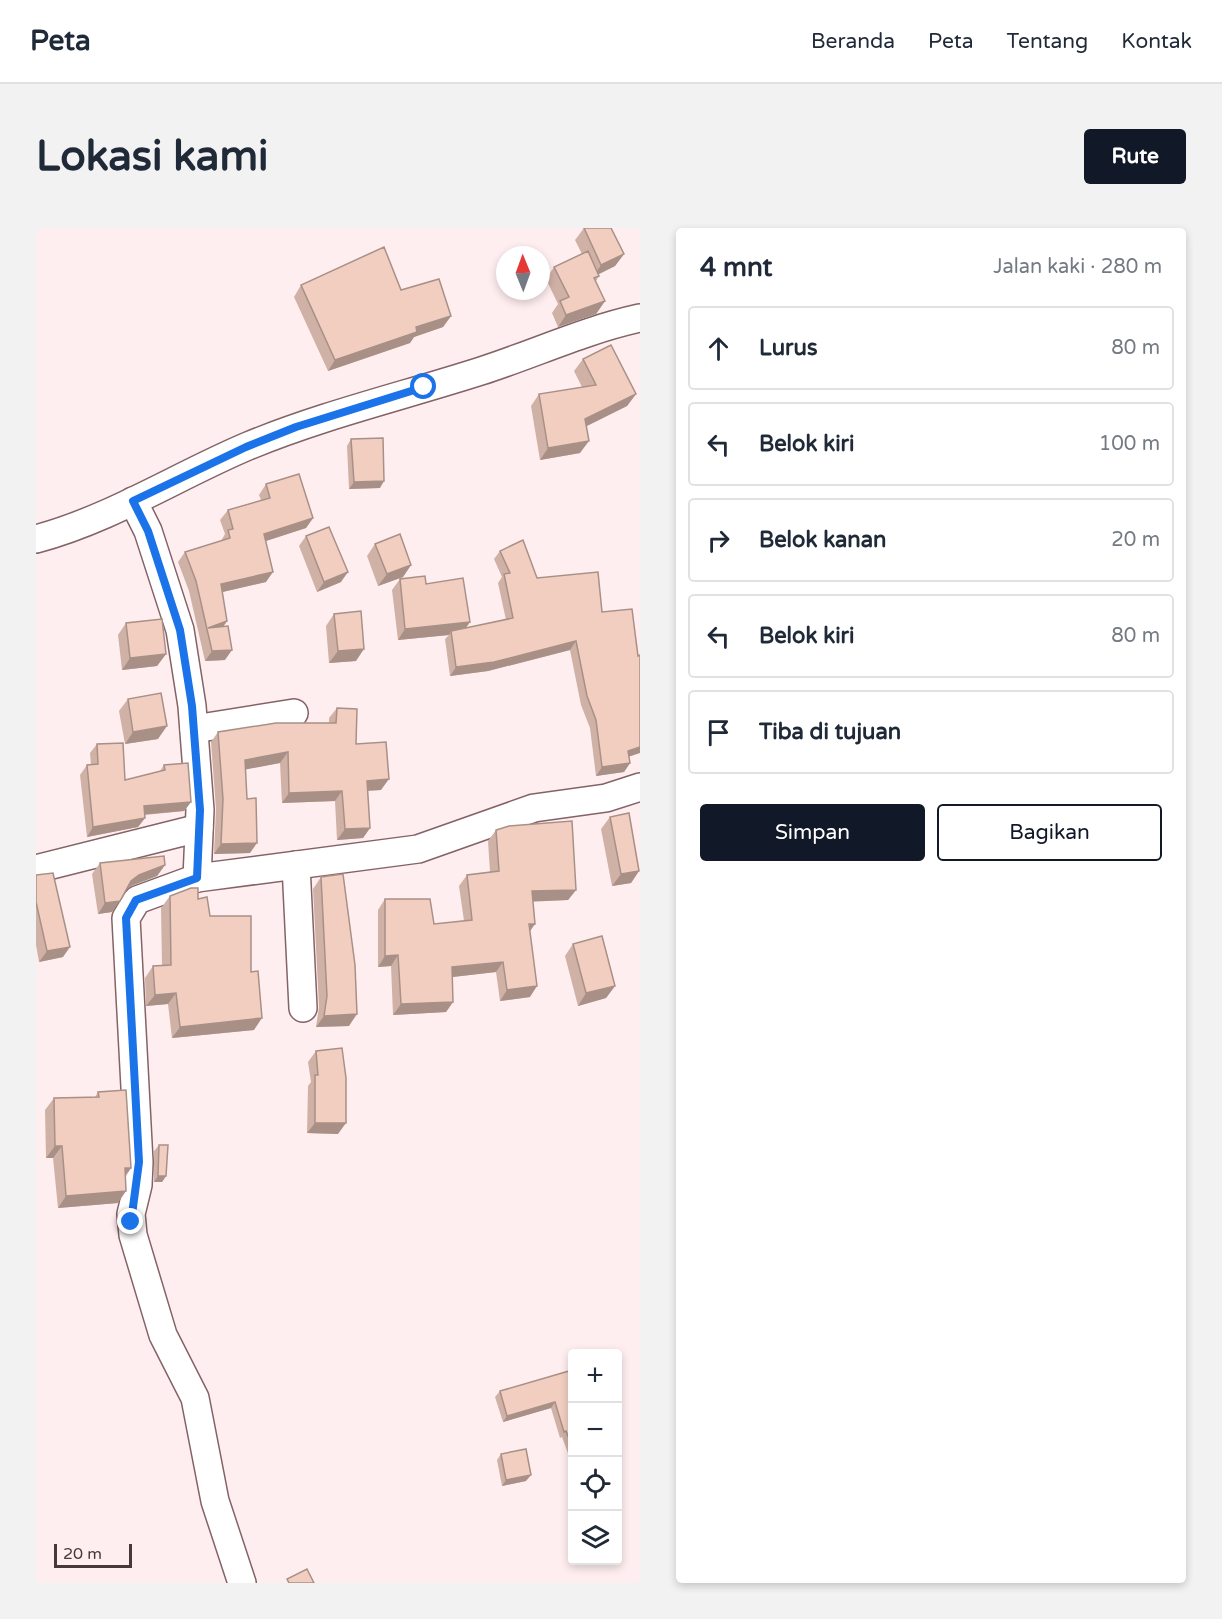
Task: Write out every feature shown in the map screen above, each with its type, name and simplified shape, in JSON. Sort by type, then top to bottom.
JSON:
[{"type":"street","points":[[36,539],[93,520],[140,514],[246,447],[296,427],[479,372],[608,325],[640,318]]},
{"type":"street","points":[[140,514],[180,630],[194,729],[200,810],[197,878]]},
{"type":"street","points":[[194,729],[294,713]]},
{"type":"street","points":[[242,1583],[215,1501],[195,1398],[163,1335],[131,1222],[139,1162],[126,918],[136,900],[197,878],[418,849],[534,808],[606,798],[640,787]]},
{"type":"street","points":[[36,869],[199,828]]},
{"type":"street","points":[[296,865],[303,1008]]},
{"type":"building","points":[[584,228],[611,228],[624,254],[601,265]]},
{"type":"building","points":[[384,247],[401,290],[439,279],[451,316],[416,327],[417,332],[335,360],[301,285]]},
{"type":"building","points":[[588,251],[599,276],[594,278],[605,301],[566,315],[560,301],[569,297],[554,267]]},
{"type":"building","points":[[611,345],[636,394],[585,419],[589,441],[548,448],[539,394],[596,385],[583,359]]},
{"type":"building","points":[[383,438],[384,481],[354,482],[351,439]]},
{"type":"building","points":[[299,474],[313,518],[264,534],[273,572],[221,584],[227,621],[208,628],[228,626],[232,650],[212,651],[196,581],[185,552],[230,538],[228,530],[233,529],[228,510],[270,498],[266,484]]},
{"type":"building","points":[[329,527],[348,572],[324,582],[306,536]]},
{"type":"building","points":[[400,534],[411,565],[387,574],[375,544]]},
{"type":"building","points":[[523,540],[537,578],[598,572],[602,612],[632,609],[638,656],[640,655],[640,747],[628,751],[630,763],[602,767],[596,720],[587,696],[576,641],[494,662],[456,667],[451,631],[513,618],[504,574],[510,573],[500,551]]},
{"type":"building","points":[[425,576],[426,584],[463,578],[470,622],[405,629],[400,579]]},
{"type":"building","points":[[361,611],[364,649],[338,651],[334,614]]},
{"type":"building","points":[[162,619],[166,654],[130,658],[126,623]]},
{"type":"building","points":[[161,693],[167,726],[133,732],[128,699]]},
{"type":"building","points":[[337,708],[357,709],[356,744],[386,742],[389,779],[367,781],[370,828],[345,829],[342,791],[289,793],[288,752],[245,760],[247,799],[256,798],[257,843],[221,844],[223,799],[218,732],[276,723],[336,723]]},
{"type":"building","points":[[123,743],[125,780],[165,770],[164,765],[188,763],[191,802],[144,806],[145,818],[93,827],[87,765],[98,764],[97,744]]},
{"type":"building","points":[[629,813],[639,871],[621,874],[610,817]]},
{"type":"building","points":[[572,821],[576,890],[532,891],[535,924],[529,924],[537,986],[507,990],[503,962],[452,967],[453,1002],[401,1004],[398,955],[385,956],[385,899],[430,899],[434,924],[472,920],[467,875],[499,871],[496,830],[509,826]]},
{"type":"building","points":[[164,856],[165,865],[139,875],[131,881],[120,901],[105,903],[100,863]]},
{"type":"building","points":[[53,873],[70,947],[47,951],[36,902],[36,875]]},
{"type":"building","points":[[343,874],[355,965],[357,1014],[324,1016],[327,996],[321,877]]},
{"type":"building","points":[[191,888],[198,888],[198,899],[207,897],[210,916],[251,916],[251,972],[258,971],[262,1018],[180,1027],[176,993],[155,995],[153,966],[171,965],[170,896]]},
{"type":"building","points":[[602,936],[615,986],[586,993],[573,944]]},
{"type":"building","points":[[342,1048],[346,1078],[346,1123],[315,1123],[315,1075],[318,1075],[316,1051]]},
{"type":"building","points":[[126,1090],[131,1168],[125,1168],[126,1191],[66,1196],[62,1146],[55,1146],[54,1098],[99,1097],[98,1092]]},
{"type":"building","points":[[159,1145],[168,1145],[166,1176],[158,1176]]},
{"type":"building","points":[[568,1371],[568,1436],[566,1431],[564,1432],[555,1402],[507,1416],[500,1391]]},
{"type":"building","points":[[526,1449],[531,1475],[506,1480],[501,1454]]},
{"type":"building","points":[[307,1569],[314,1583],[289,1583],[287,1579]]},
{"type":"route","points":[[131,1222],[138,1185],[139,1162],[126,918],[136,900],[197,878],[200,810],[192,706],[180,630],[168,586],[148,531],[133,501],[246,447],[296,427],[424,387]]}]
